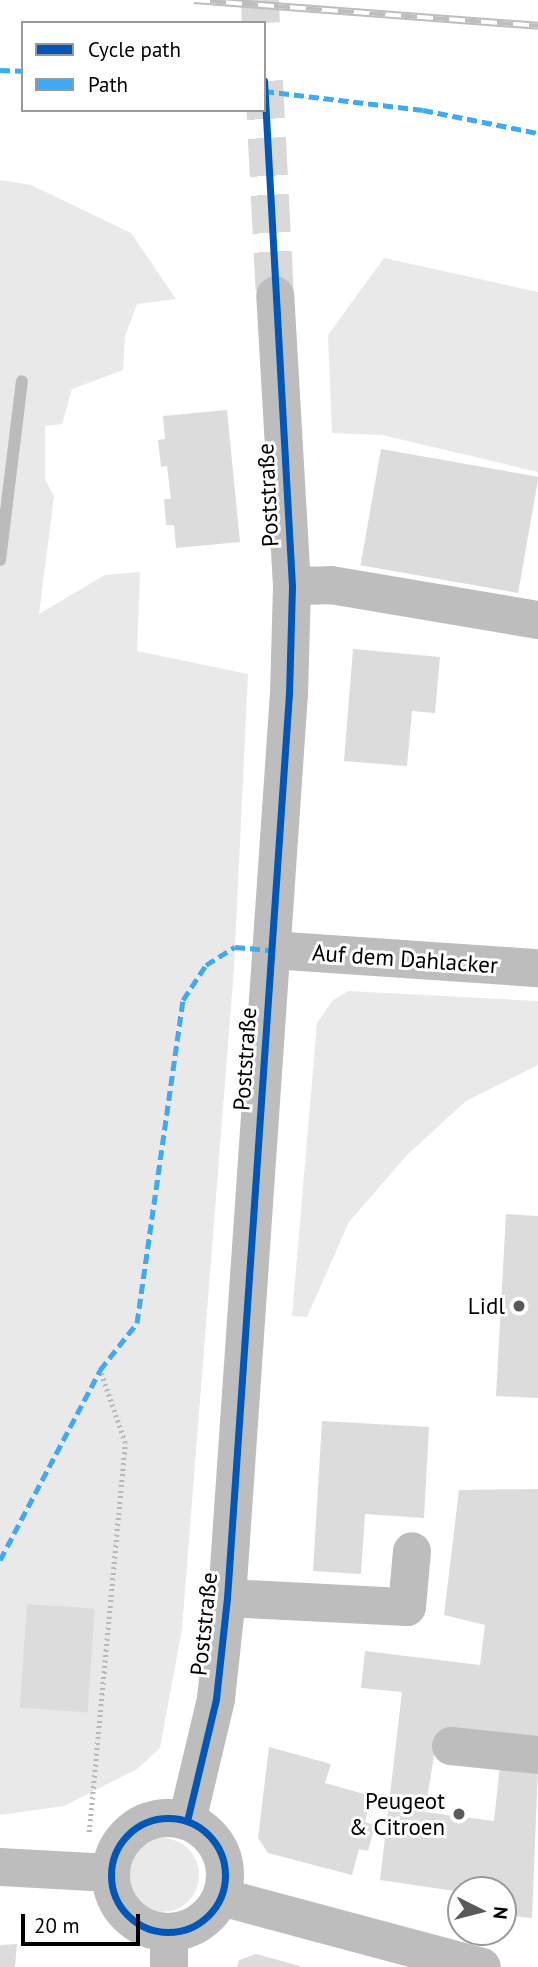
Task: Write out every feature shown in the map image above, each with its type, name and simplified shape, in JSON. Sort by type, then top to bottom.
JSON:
[{"type":"street","name":"Poststraße","points":[[187,1821],[216,1699],[227,1598],[289,694],[292,586],[275,295]]},
{"type":"street","points":[[292,586],[331,585],[538,620]]},
{"type":"street","name":"Auf dem Dahlacker","points":[[271,950],[538,968]]},
{"type":"street","points":[[227,1598],[407,1607],[412,1551]]},
{"type":"street","points":[[451,1746],[538,1755]]},
{"type":"street","points":[[163,1818],[187,1821],[203,1830],[223,1861],[221,1897],[200,1923],[169,1950],[126,1914],[98,1872],[140,1825],[163,1818]]},
{"type":"street","points":[[0,1867],[98,1872]]},
{"type":"street","points":[[221,1897],[482,1967]]},
{"type":"path","points":[[98,1872],[125,1443],[100,1370]]},
{"type":"shaded area","points":[[0,180],[31,185],[131,233],[176,299],[137,304],[125,336],[123,370],[72,389],[62,424],[45,426],[45,480],[54,496],[39,614],[105,575],[140,572],[137,651],[248,674],[234,968],[182,1629],[160,1748],[137,1769],[64,1806],[0,1815]]},
{"type":"shaded area","points":[[384,258],[538,292],[538,472],[382,435],[332,433],[328,335]]},
{"type":"shaded area","points":[[348,991],[538,1001],[538,1065],[466,1101],[407,1155],[349,1222],[307,1317],[292,1316],[317,1023],[333,1000]]},
{"type":"shaded area","points":[[162,1838],[176,1841],[188,1849],[196,1861],[199,1875],[196,1889],[188,1901],[176,1909],[162,1912],[148,1909],[136,1901],[128,1889],[125,1875],[128,1861],[136,1849],[148,1841]]},
{"type":"building","points":[[227,410],[240,542],[176,548],[174,525],[166,525],[164,499],[171,499],[167,466],[161,467],[158,440],[165,439],[163,416]]},
{"type":"building","points":[[381,449],[538,477],[518,593],[361,565]]},
{"type":"building","points":[[353,649],[440,657],[435,713],[412,711],[407,766],[344,761]]},
{"type":"building","name":"Lidl","points":[[506,1214],[538,1216],[538,1398],[496,1396]]},
{"type":"building","points":[[322,1421],[429,1427],[424,1518],[365,1514],[361,1574],[313,1571]]},
{"type":"building","points":[[538,1489],[538,1743],[438,1731],[425,1812],[494,1821],[500,1765],[538,1768],[532,1918],[517,1916],[517,1876],[447,1876],[447,1890],[380,1880],[402,1692],[361,1688],[365,1651],[480,1665],[485,1625],[444,1615],[459,1490]]},
{"type":"building","points":[[27,1604],[95,1609],[88,1712],[20,1708]]},
{"type":"building","points":[[269,1747],[331,1764],[325,1783],[371,1796],[365,1822],[375,1825],[368,1851],[359,1849],[352,1875],[268,1853],[258,1838]]},
{"type":"building","points":[[17,1944],[15,1967],[0,1967],[0,1945]]},
{"type":"building","points":[[256,1954],[300,1967],[237,1967],[239,1960]]},
{"type":"waterway","points":[[0,560],[22,381]]},
{"type":"tunnel","points":[[260,0],[261,21]]},
{"type":"tunnel","points":[[266,112],[275,295]]},
{"type":"railway","points":[[194,0],[538,26]]},
{"type":"marked path","points":[[0,70],[21,71]]},
{"type":"marked path","points":[[266,91],[423,110],[538,133]]},
{"type":"marked path","points":[[0,1560],[100,1370],[137,1323],[183,1000],[206,965],[235,947],[271,950]]},
{"type":"cycle path","points":[[187,1821],[216,1699],[227,1598],[289,694],[292,586],[266,112]]},
{"type":"cycle path","points":[[168,1818],[190,1822],[208,1835],[221,1853],[225,1875],[221,1897],[208,1915],[190,1928],[168,1932],[146,1928],[128,1915],[115,1897],[111,1875],[115,1853],[128,1835],[146,1822],[168,1818]]},
{"type":"place","name":"Lidl","points":[[519,1306]]},
{"type":"place","name":"Peugeot & Citroen","points":[[459,1814]]}]
